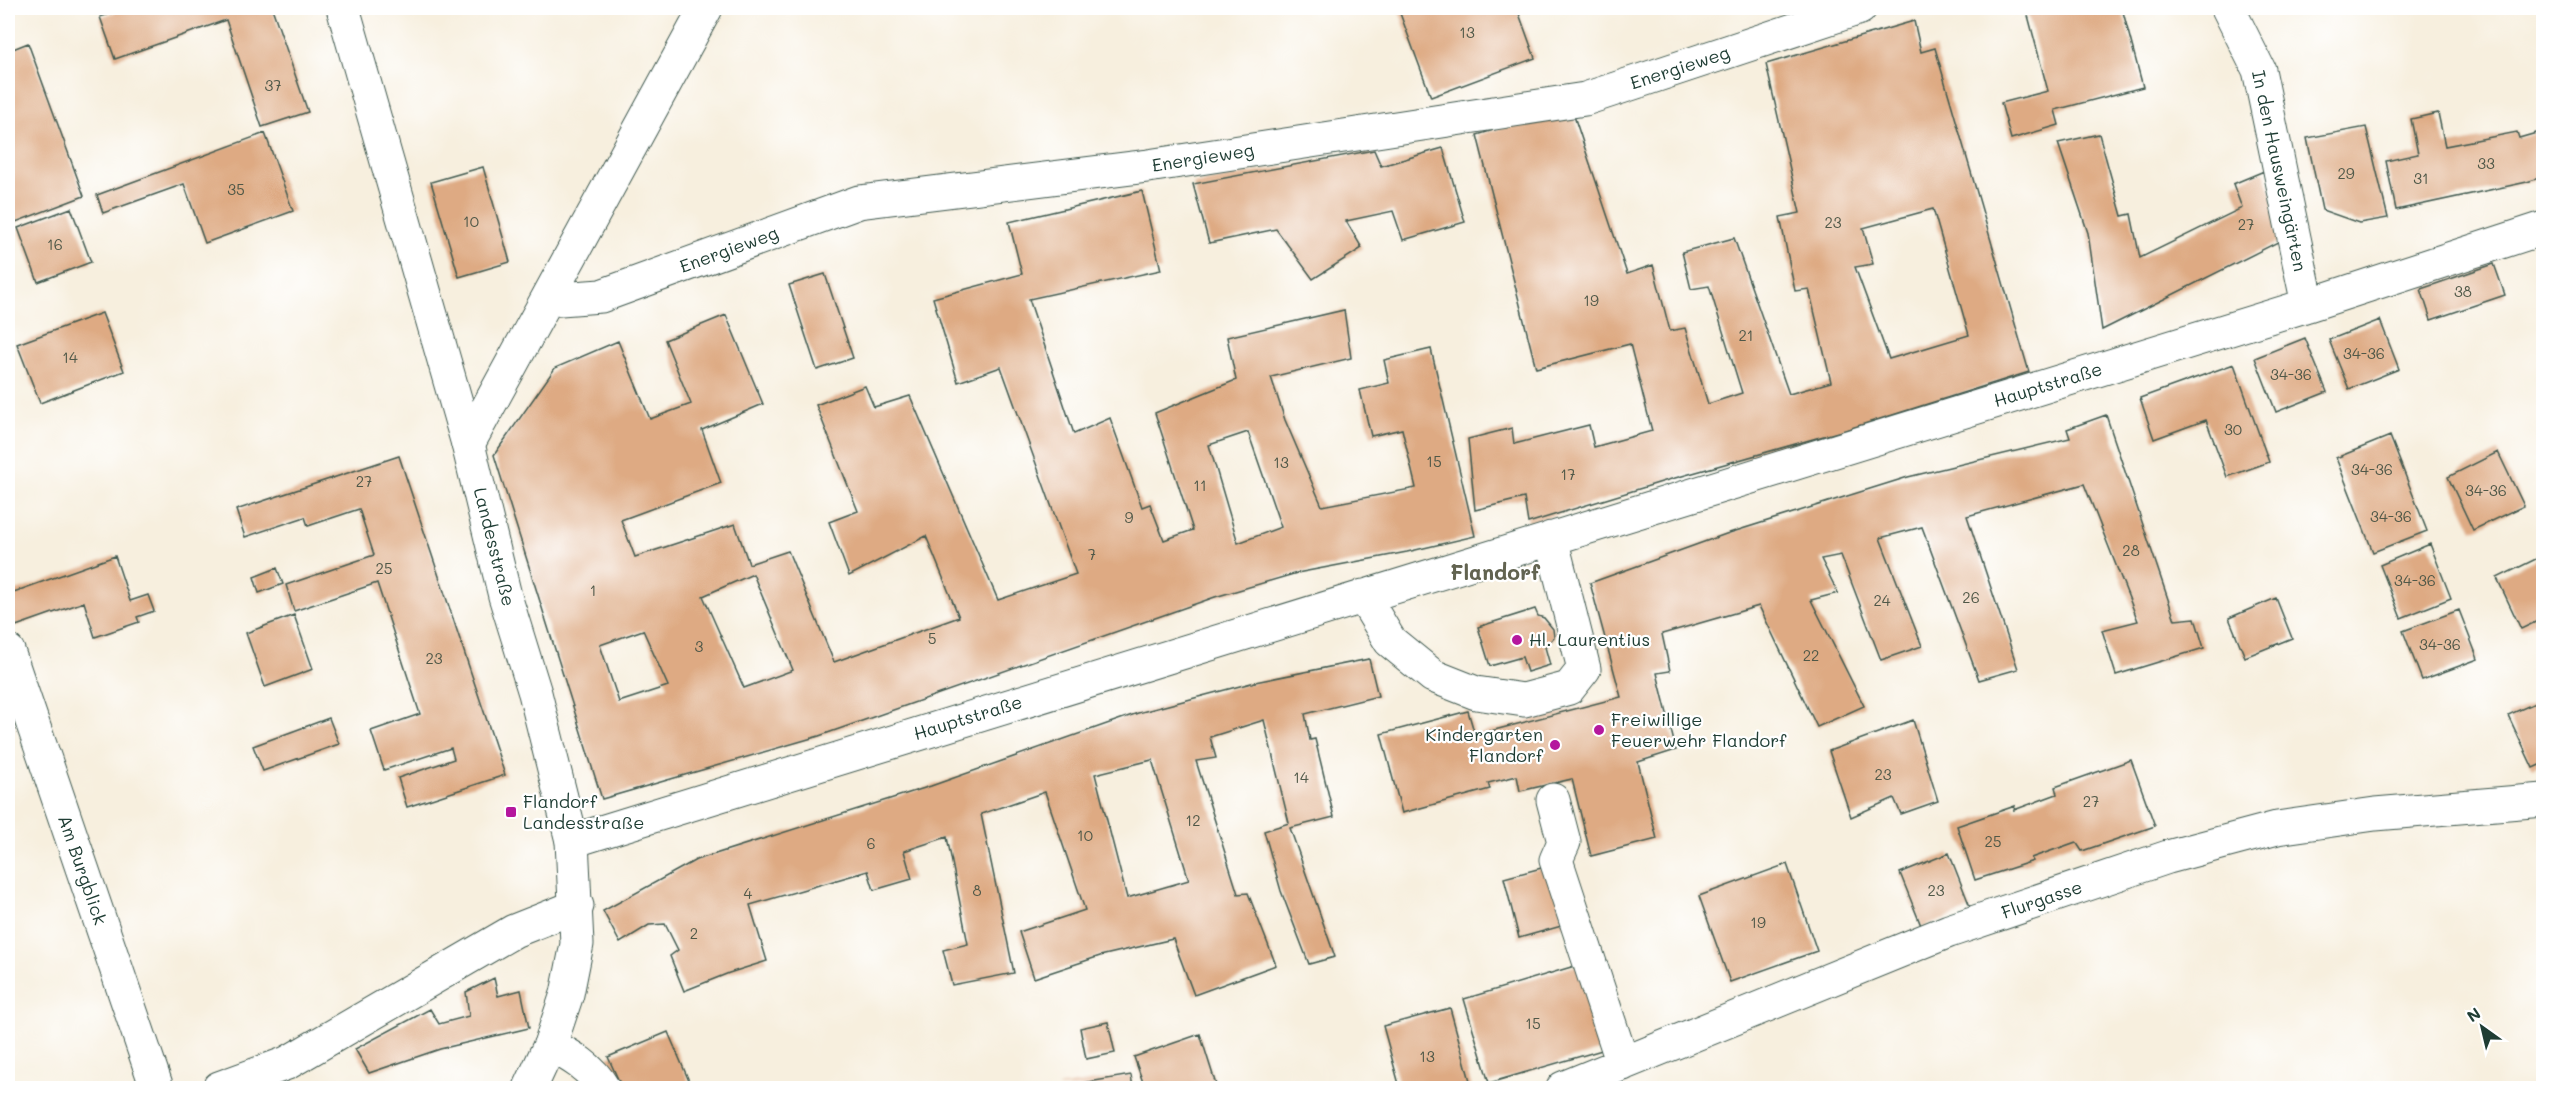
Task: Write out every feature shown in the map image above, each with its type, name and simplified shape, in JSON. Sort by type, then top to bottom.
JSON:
[{"type":"street","name":"Landesstraße","points":[[343,8],[468,444],[505,596],[535,693],[572,840],[578,944],[567,994],[550,1045],[530,1089]]},
{"type":"street","points":[[468,444],[706,8]]},
{"type":"street","name":"Energieweg","points":[[547,300],[601,296],[859,202],[1148,166],[1585,99],[1860,8]]},
{"type":"street","name":"In den Hausweingärten","points":[[2228,8],[2259,70],[2308,305]]},
{"type":"street","name":"Hauptstraße","points":[[572,840],[2308,305],[2540,238]]},
{"type":"street","points":[[1363,596],[1390,641],[1433,676],[1476,693],[1524,700],[1569,688],[1584,669],[1551,538]]},
{"type":"street","name":"Am Burgblick","points":[[8,651],[157,1089]]},
{"type":"street","points":[[1553,800],[1564,842],[1556,860],[1623,1064]]},
{"type":"street","name":"Flurgasse","points":[[1563,1089],[1950,931],[2168,857],[2277,828],[2375,814],[2544,800]]},
{"type":"street","points":[[219,1089],[287,1063],[514,932],[577,906]]},
{"type":"street","points":[[550,1045],[574,1058],[596,1074],[603,1089]]},
{"type":"building","points":[[127,8],[272,8],[308,112],[262,127],[226,20],[115,59],[100,17]]},
{"type":"building","points":[[1398,8],[1517,8],[1535,58],[1431,97]]},
{"type":"building","points":[[2026,8],[2122,8],[2143,87],[2055,110],[2059,125],[2011,139],[2001,103],[2048,91]]},
{"type":"building","points":[[1914,21],[1921,52],[1935,48],[2029,372],[1845,430],[1668,480],[1528,523],[1524,498],[1475,510],[1468,439],[1512,428],[1514,444],[1589,425],[1594,447],[1652,431],[1630,344],[1536,368],[1477,135],[1571,107],[1627,274],[1653,265],[1670,331],[1685,328],[1708,404],[1742,393],[1709,286],[1691,289],[1682,252],[1734,238],[1789,394],[1831,382],[1809,289],[1795,291],[1780,217],[1800,213],[1766,64]],"holes":[[[1933,209],[1969,335],[1889,359],[1855,267],[1873,264],[1863,228]]]},
{"type":"building","points":[[28,43],[84,196],[8,225],[8,51]]},
{"type":"building","points":[[2438,113],[2445,146],[2517,132],[2519,138],[2540,132],[2544,143],[2544,181],[2542,177],[2396,210],[2386,161],[2418,154],[2411,119]]},
{"type":"building","points":[[2366,127],[2388,218],[2359,223],[2322,210],[2307,138]]},
{"type":"building","points":[[265,133],[293,211],[205,243],[184,184],[103,213],[97,195]]},
{"type":"building","points":[[2099,134],[2122,216],[2131,214],[2140,258],[2242,208],[2233,184],[2264,171],[2288,237],[2102,330],[2088,233],[2058,143]]},
{"type":"building","points":[[1443,148],[1465,222],[1403,240],[1393,211],[1346,221],[1362,248],[1313,279],[1276,229],[1209,243],[1193,184],[1374,150],[1381,166]]},
{"type":"building","points":[[483,167],[510,262],[459,277],[431,182]]},
{"type":"building","points":[[1142,191],[1161,270],[1029,299],[1074,434],[1110,418],[1142,507],[1150,504],[1164,540],[1193,530],[1155,413],[1236,380],[1227,337],[1344,310],[1351,358],[1271,377],[1285,420],[1322,506],[1416,488],[1402,429],[1371,436],[1360,390],[1389,383],[1384,360],[1431,349],[1475,536],[1407,552],[1297,573],[1215,597],[819,736],[602,799],[494,455],[555,368],[618,341],[650,419],[691,404],[665,340],[726,315],[763,404],[702,430],[721,483],[621,520],[635,557],[735,524],[749,564],[788,551],[834,662],[959,617],[926,536],[849,576],[829,522],[858,511],[816,405],[865,386],[874,407],[910,396],[998,600],[1076,574],[1001,367],[958,382],[933,298],[1022,274],[1009,222]],"holes":[[[1248,432],[1281,527],[1238,543],[1209,445]],[[753,574],[793,670],[744,688],[703,596]],[[643,630],[668,686],[619,702],[600,645]]]},
{"type":"building","points":[[71,208],[91,262],[38,282],[18,228]]},
{"type":"building","points":[[2494,264],[2505,295],[2431,320],[2421,289]]},
{"type":"building","points":[[825,274],[853,358],[817,370],[789,285]]},
{"type":"building","points":[[102,313],[124,371],[40,403],[17,344]]},
{"type":"building","points":[[2380,320],[2399,369],[2349,389],[2329,340]]},
{"type":"building","points":[[2305,338],[2327,392],[2276,412],[2255,358]]},
{"type":"building","points":[[2234,364],[2269,462],[2227,477],[2206,420],[2154,439],[2140,398]]},
{"type":"building","points":[[2106,415],[2175,620],[2195,618],[2204,648],[2116,675],[2102,630],[2138,621],[2084,484],[1967,516],[2018,669],[1979,680],[1922,527],[1880,538],[1922,646],[1881,660],[1841,555],[1821,559],[1838,593],[1811,600],[1864,706],[1817,727],[1759,606],[1662,634],[1670,671],[1657,673],[1676,750],[1638,762],[1657,839],[1591,856],[1572,779],[1520,791],[1517,776],[1488,783],[1490,789],[1402,813],[1381,734],[1468,711],[1475,735],[1621,697],[1590,583],[1726,534],[1908,477],[2070,438],[2067,429]]},
{"type":"building","points":[[2390,436],[2427,531],[2373,552],[2336,458]]},
{"type":"building","points":[[2498,452],[2524,506],[2473,530],[2448,477]]},
{"type":"building","points":[[399,456],[505,775],[407,807],[398,778],[454,759],[451,748],[384,770],[371,731],[420,714],[377,583],[294,611],[286,585],[374,555],[359,509],[308,526],[305,517],[245,537],[236,510]]},
{"type":"building","points":[[2430,544],[2451,598],[2401,618],[2380,565]]},
{"type":"building","points":[[2544,555],[2544,618],[2521,629],[2497,578]]},
{"type":"building","points":[[115,556],[130,601],[148,595],[154,611],[137,617],[139,622],[95,637],[84,602],[16,626],[8,602],[8,594]]},
{"type":"building","points":[[277,568],[283,584],[259,593],[254,577]]},
{"type":"building","points":[[2276,598],[2292,638],[2245,657],[2229,618]]},
{"type":"building","name":"Hl. Laurentius","points":[[1535,609],[1538,616],[1544,618],[1553,629],[1554,637],[1545,647],[1550,665],[1527,672],[1522,657],[1490,666],[1478,627]]},
{"type":"building","points":[[2459,610],[2478,659],[2422,680],[2403,631]]},
{"type":"building","points":[[294,615],[313,669],[265,687],[246,633]]},
{"type":"building","points":[[1369,659],[1378,696],[1305,714],[1310,740],[1315,739],[1334,817],[1290,828],[1335,957],[1309,964],[1281,891],[1264,831],[1289,823],[1264,720],[1210,737],[1216,758],[1196,761],[1238,894],[1248,893],[1276,965],[1194,995],[1173,939],[1100,956],[1034,978],[1019,932],[1085,910],[1045,792],[981,814],[1014,973],[952,985],[943,950],[968,944],[947,837],[904,851],[912,879],[874,890],[868,871],[750,905],[767,961],[684,991],[670,956],[678,950],[665,924],[649,925],[620,943],[603,911],[696,860],[931,786],[1138,713],[1255,682]],"holes":[[[1152,760],[1189,880],[1127,898],[1095,774]]]},
{"type":"building","points":[[2544,699],[2544,763],[2533,768],[2508,715]]},
{"type":"building","points":[[329,718],[339,744],[263,771],[253,746]]},
{"type":"building","points":[[1913,720],[1938,801],[1901,814],[1894,798],[1851,817],[1829,751]]},
{"type":"building","points":[[2131,760],[2155,826],[2082,851],[2076,842],[2031,858],[2033,861],[1975,880],[1957,826],[2015,806],[2014,810],[2057,794],[2055,787]]},
{"type":"building","points":[[1949,853],[1971,909],[1922,928],[1900,873]]},
{"type":"building","points":[[1787,864],[1817,951],[1730,982],[1699,896]]},
{"type":"building","points":[[1549,866],[1565,925],[1519,938],[1504,878]]},
{"type":"building","points":[[1578,965],[1602,1050],[1489,1083],[1464,999]]},
{"type":"building","points":[[494,978],[498,996],[521,990],[529,1028],[440,1049],[369,1073],[355,1049],[430,1009],[439,1024],[469,1016],[466,992]]},
{"type":"building","points":[[1450,1008],[1472,1088],[1400,1088],[1383,1026]]},
{"type":"building","points":[[1108,1022],[1115,1053],[1086,1059],[1080,1028]]},
{"type":"building","points":[[668,1032],[692,1088],[622,1088],[608,1057]]},
{"type":"building","points":[[1200,1034],[1217,1088],[1145,1088],[1134,1057]]},
{"type":"building","points":[[1131,1075],[1133,1088],[1058,1087]]},
{"type":"place","name":"Hl. Laurentius","points":[[1517,640]]},
{"type":"place","name":"Freiwillige Feuerwehr Flandorf","points":[[1599,730]]},
{"type":"place","name":"Kindergarten Flandorf","points":[[1555,745]]},
{"type":"place","name":"Flandorf Landesstraße","points":[[511,812]]},
{"type":"district","name":"Flandorf","points":[[1495,573]]}]
